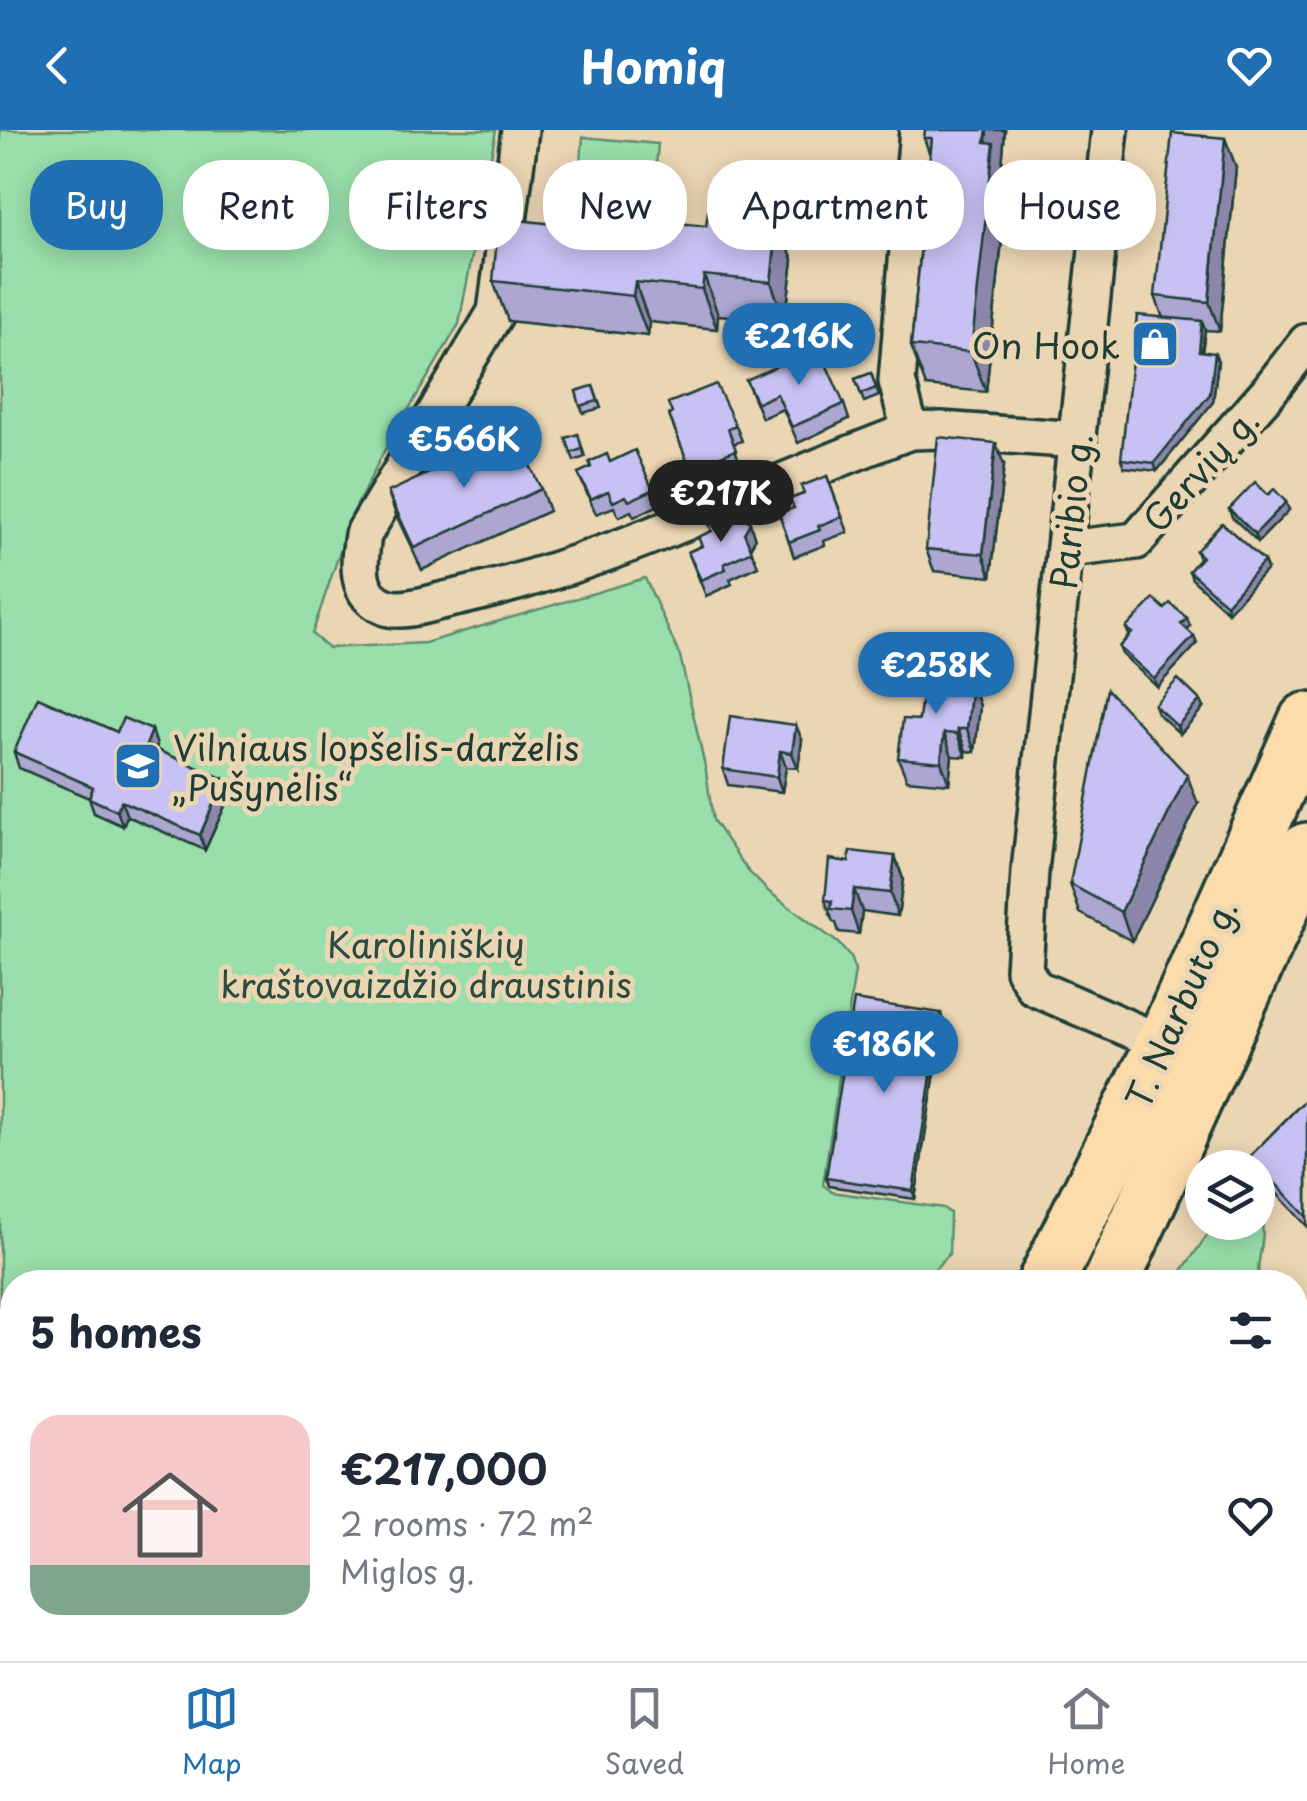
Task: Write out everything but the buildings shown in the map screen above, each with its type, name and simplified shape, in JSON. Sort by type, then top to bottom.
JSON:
[{"type":"main road","name":"T. Narbuto g.","points":[[1052,1270],[1164,1044],[1307,721]]},
{"type":"main road","name":"T. Narbuto g.","points":[[1116,1270],[1306,854]]},
{"type":"main road","points":[[1235,882],[1267,866],[1306,854]]},
{"type":"street","points":[[520,130],[496,312],[363,535],[359,559],[362,584],[367,596],[388,608],[410,608],[580,562],[910,431],[1078,440]]},
{"type":"street","points":[[910,431],[897,381],[918,130]]},
{"type":"street","name":"Paribio g.","points":[[1110,130],[1030,871],[1024,970],[1035,988],[1164,1044]]},
{"type":"street","name":"Gervių g.","points":[[1067,548],[1136,541],[1268,392],[1307,342]]},
{"type":"green space","name":"Karoliniškių kraštovaizdžio draustinis","points":[[0,130],[496,130],[490,160],[349,160],[349,250],[473,250],[459,324],[383,453],[353,513],[312,634],[328,648],[425,643],[645,578],[680,656],[713,820],[748,871],[768,891],[838,943],[855,971],[823,1185],[832,1192],[943,1208],[950,1213],[949,1254],[934,1270],[0,1270]]},
{"type":"green space","points":[[583,137],[658,144],[657,160],[581,160]]},
{"type":"green space","points":[[1204,1240],[1262,1240],[1258,1270],[1183,1270]]},
{"type":"place","name":"On Hook","points":[[1155,344]]},
{"type":"place","name":"Vilniaus lopšelis-darželis „Pušynėlis“","points":[[138,766]]}]
